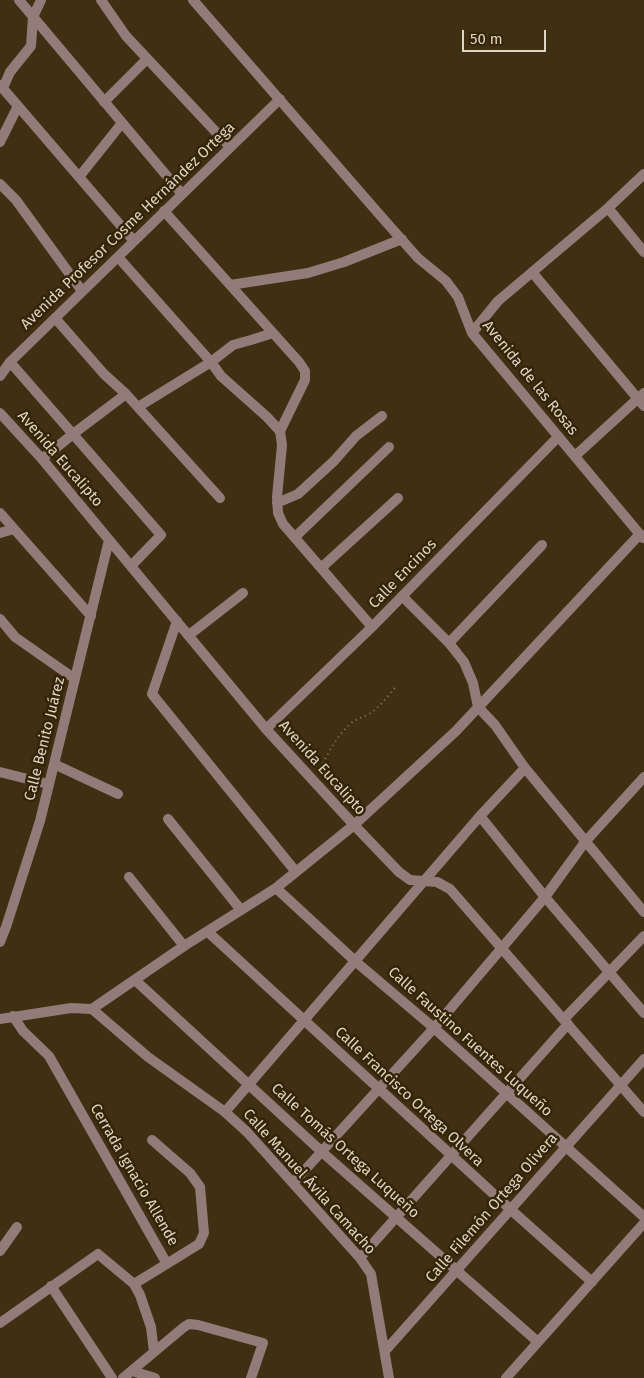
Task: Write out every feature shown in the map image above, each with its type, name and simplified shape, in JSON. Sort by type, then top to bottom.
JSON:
[{"type":"street","points":[[19,0],[182,194]]},
{"type":"street","points":[[41,0],[33,17],[31,46],[1,86],[134,241]]},
{"type":"street","points":[[101,0],[126,36],[230,147]]},
{"type":"street","name":"Avenida de las Rosas","points":[[193,0],[402,239],[425,264],[446,281],[458,297],[472,334],[642,536]]},
{"type":"street","points":[[104,102],[147,59]]},
{"type":"street","name":"Avenida Profesor Cosme Hernández Ortega","points":[[0,376],[10,362],[280,99]]},
{"type":"street","points":[[0,142],[18,106]]},
{"type":"street","points":[[79,177],[122,123]]},
{"type":"street","points":[[472,334],[498,301],[608,208],[644,174]]},
{"type":"street","points":[[0,184],[16,200],[82,291]]},
{"type":"street","points":[[608,208],[644,252]]},
{"type":"street","points":[[164,211],[305,371],[305,380],[280,432]]},
{"type":"street","points":[[230,285],[308,273],[344,262],[402,239]]},
{"type":"street","points":[[118,257],[211,362],[221,376],[267,416],[280,432],[282,445],[277,504],[278,513],[283,524],[372,627]]},
{"type":"street","points":[[532,272],[642,399],[575,456]]},
{"type":"street","points":[[55,318],[104,374],[126,394],[220,498]]},
{"type":"street","points":[[138,407],[211,362],[233,345],[273,333]]},
{"type":"street","points":[[10,362],[161,536],[131,566]]},
{"type":"street","points":[[42,459],[126,394]]},
{"type":"street","name":"Avenida Eucalipto","points":[[0,413],[42,459],[266,729],[354,825],[399,872],[410,880],[437,882],[450,889],[644,1112]]},
{"type":"street","points":[[277,504],[298,494],[334,461],[356,436],[382,416]]},
{"type":"street","name":"Calle Encinos","points":[[266,729],[372,627],[558,437]]},
{"type":"street","points":[[295,537],[388,447]]},
{"type":"street","points":[[321,568],[398,498]]},
{"type":"street","points":[[0,513],[91,616]]},
{"type":"street","points":[[0,534],[14,530]]},
{"type":"street","points":[[0,1019],[71,1008],[92,1009],[184,946],[276,888],[354,825],[456,731],[642,536]]},
{"type":"street","name":"Calle Benito Juárez","points":[[0,942],[3,925],[40,821],[109,540]]},
{"type":"street","points":[[449,643],[542,546]]},
{"type":"street","points":[[189,635],[243,593]]},
{"type":"street","points":[[402,596],[449,643],[464,662],[473,683],[478,707],[495,725],[525,768],[644,912]]},
{"type":"street","points":[[0,619],[15,637],[75,679]]},
{"type":"street","points":[[177,621],[152,694],[296,872]]},
{"type":"street","points":[[54,764],[118,794]]},
{"type":"street","points":[[225,1112],[480,816],[525,768]]},
{"type":"street","points":[[0,772],[48,784]]},
{"type":"street","points":[[293,1183],[434,1028],[545,897],[585,842],[644,777]]},
{"type":"street","points":[[480,816],[545,897],[644,1013]]},
{"type":"street","points":[[168,819],[241,910]]},
{"type":"street","points":[[129,877],[184,946]]},
{"type":"street","name":"Calle Faustino Fuentes Luqueño","points":[[276,888],[644,1216]]},
{"type":"street","name":"Calle Francisco Ortega Olvera","points":[[208,932],[510,1210],[592,1282]]},
{"type":"street","points":[[360,1258],[506,1094],[609,972],[644,936]]},
{"type":"street","name":"Calle Tomás Ortega Luqueño","points":[[135,980],[322,1152],[538,1342]]},
{"type":"street","name":"Calle Manuel Ávila Camacho","points":[[92,1009],[148,1057],[225,1112],[248,1132],[360,1258],[371,1274],[389,1378]]},
{"type":"street","name":"Cerrada Ignacio Allende","points":[[13,1016],[23,1031],[49,1056],[167,1264],[134,1284]]},
{"type":"street","name":"Calle Filemón Ortega Olivera","points":[[385,1351],[644,1059]]},
{"type":"street","points":[[152,1140],[190,1173],[200,1187],[204,1233],[200,1244],[167,1264]]},
{"type":"street","points":[[506,1378],[644,1224]]},
{"type":"street","points":[[0,1251],[17,1227]]},
{"type":"street","points":[[0,1323],[98,1254],[134,1284],[140,1295],[151,1327],[154,1352]]},
{"type":"street","points":[[51,1286],[112,1378]]},
{"type":"street","points":[[128,1375],[189,1324],[263,1343],[251,1378]]},
{"type":"street","points":[[128,1375],[155,1378]]},
{"type":"path","points":[[313,780],[337,739],[358,718],[369,714],[397,685]]}]
